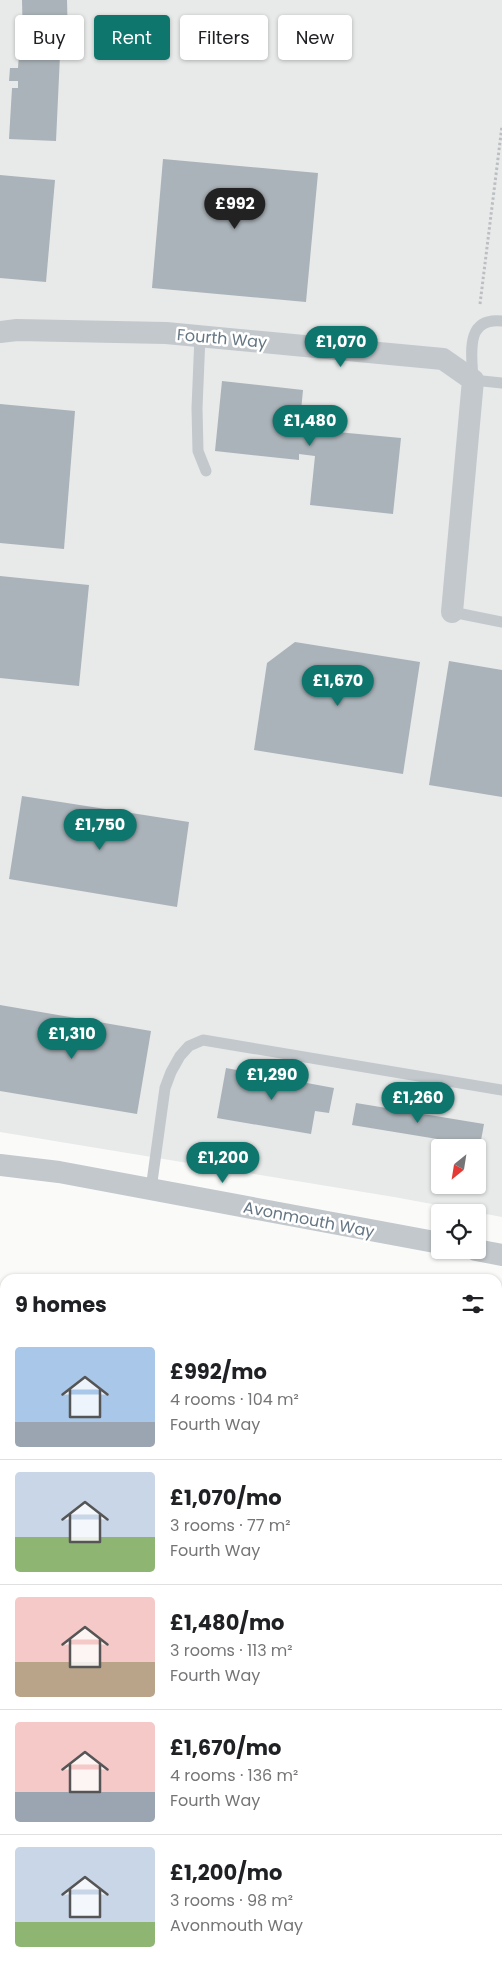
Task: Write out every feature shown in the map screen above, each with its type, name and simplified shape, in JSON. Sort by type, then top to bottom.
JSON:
[{"type":"street","name":"Fourth Way","points":[[0,332],[17,330],[166,333],[443,359],[473,380]]},
{"type":"street","points":[[452,612],[473,380]]},
{"type":"street","name":"Avonmouth Way","points":[[0,1166],[59,1172],[431,1241]]},
{"type":"street","points":[[486,1252],[502,1255]]},
{"type":"lane","points":[[502,320],[492,320],[484,323],[476,330],[472,345],[473,380],[502,383]]},
{"type":"lane","points":[[200,336],[197,408],[198,451],[206,472]]},
{"type":"lane","points":[[452,612],[502,622]]},
{"type":"lane","points":[[151,1189],[165,1088],[180,1056],[189,1046],[203,1040],[502,1090]]},
{"type":"path","points":[[476,330],[502,126]]},
{"type":"shaded area","points":[[0,0],[502,0],[502,1217],[486,1214],[486,1204],[432,1204],[0,1132]]},
{"type":"building","points":[[22,0],[67,0],[67,15],[22,15]]},
{"type":"building","points":[[19,60],[60,60],[56,141],[9,139],[12,88],[18,88],[18,81],[9,81],[10,68],[18,68]]},
{"type":"building","points":[[163,159],[318,173],[306,302],[152,288]]},
{"type":"building","points":[[0,175],[55,180],[46,282],[0,278]]},
{"type":"building","points":[[222,381],[303,390],[299,432],[316,433],[316,430],[401,438],[393,514],[310,505],[315,456],[299,454],[299,460],[215,451]]},
{"type":"building","points":[[0,404],[75,411],[64,549],[0,543]]},
{"type":"building","points":[[0,576],[89,585],[79,686],[0,678]]},
{"type":"building","points":[[295,642],[420,662],[403,774],[254,750],[267,663]]},
{"type":"building","points":[[449,661],[502,670],[502,797],[429,785]]},
{"type":"building","points":[[22,796],[189,822],[177,907],[9,879]]},
{"type":"building","points":[[0,1005],[151,1031],[137,1114],[0,1091]]},
{"type":"building","points":[[226,1068],[334,1088],[329,1113],[315,1111],[311,1134],[217,1118]]},
{"type":"building","points":[[356,1103],[484,1124],[481,1139],[437,1139],[352,1125]]}]
